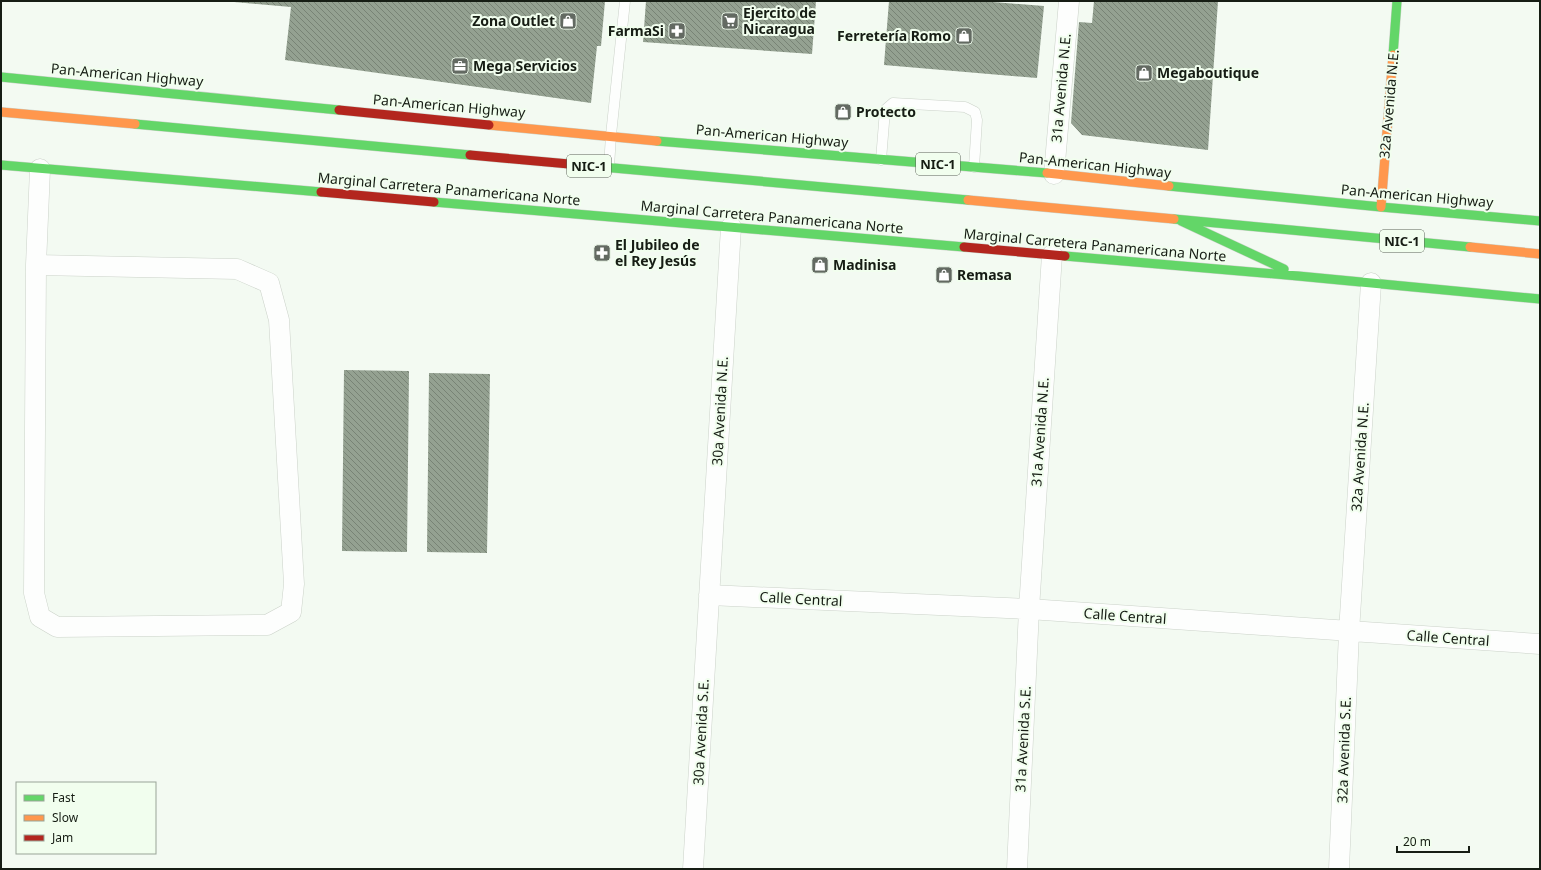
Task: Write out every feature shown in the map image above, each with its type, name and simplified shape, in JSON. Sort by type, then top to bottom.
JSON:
[{"type":"main road","name":"32a Avenida N.E.","points":[[1381,207],[1397,1]]},
{"type":"main road","name":"Pan-American Highway","points":[[1,77],[696,144],[1054,174],[1381,207],[1540,221]]},
{"type":"main road","name":"NIC-1","points":[[1,112],[1176,219],[1540,254]]},
{"type":"main road","name":"Marginal Carretera Panamericana Norte","points":[[1,165],[1298,276],[1540,300]]},
{"type":"main road","points":[[1176,219],[1298,276]]},
{"type":"street","name":"31a Avenida N.E.","points":[[1054,174],[1069,1]]},
{"type":"street","points":[[36,265],[237,269],[269,283],[279,320],[294,584],[290,612],[267,624],[57,626],[40,616],[34,593],[36,265],[40,169]]},
{"type":"street","name":"30a Avenida N.E.","points":[[709,595],[731,227]]},
{"type":"street","name":"31a Avenida N.E.","points":[[1029,609],[1052,255]]},
{"type":"street","name":"32a Avenida N.E.","points":[[1349,632],[1371,283]]},
{"type":"street","name":"Calle Central","points":[[709,595],[1029,609],[1540,644]]},
{"type":"street","name":"30a Avenida S.E.","points":[[693,869],[709,595]]},
{"type":"street","name":"31a Avenida S.E.","points":[[1017,869],[1029,609]]},
{"type":"street","name":"32a Avenida S.E.","points":[[1339,869],[1349,632]]},
{"type":"lane","points":[[608,168],[610,135],[625,1]]},
{"type":"lane","points":[[881,160],[885,110],[893,103],[966,107],[974,112],[977,120],[974,168]]},
{"type":"building","points":[[234,1],[605,1],[601,46],[597,46],[591,103],[285,60],[291,7]]},
{"type":"building","name":"Ejercito de Nicaragua","points":[[646,1],[816,1],[812,54],[643,42]]},
{"type":"building","name":"Ferretería Romo","points":[[889,1],[980,1],[1044,6],[1037,78],[884,65]]},
{"type":"building","name":"Megaboutique","points":[[1094,1],[1218,1],[1208,150],[1082,135],[1071,123],[1079,22],[1092,23]]},
{"type":"building","points":[[344,370],[409,371],[407,552],[342,551]]},
{"type":"building","points":[[429,373],[490,374],[487,553],[427,552]]},
{"type":"traffic: fast","points":[[1393,55],[1397,1]]},
{"type":"traffic: fast","points":[[1,77],[339,110]]},
{"type":"traffic: fast","points":[[135,124],[470,155]]},
{"type":"traffic: fast","points":[[657,141],[1047,173]]},
{"type":"traffic: fast","points":[[569,164],[968,200]]},
{"type":"traffic: fast","points":[[1,165],[321,192]]},
{"type":"traffic: fast","points":[[1169,186],[1540,221]]},
{"type":"traffic: fast","points":[[434,202],[964,247]]},
{"type":"traffic: fast","points":[[1174,219],[1470,247]]},
{"type":"traffic: fast","points":[[1181,221],[1284,269]]},
{"type":"traffic: fast","points":[[1065,256],[1540,299]]},
{"type":"traffic: slow","points":[[1381,207],[1393,55]]},
{"type":"traffic: slow","points":[[1,112],[135,124]]},
{"type":"traffic: slow","points":[[489,125],[657,141]]},
{"type":"traffic: slow","points":[[1047,173],[1169,186]]},
{"type":"traffic: slow","points":[[968,200],[1174,219]]},
{"type":"traffic: slow","points":[[1470,247],[1540,254]]},
{"type":"traffic: jam","points":[[339,110],[489,125]]},
{"type":"traffic: jam","points":[[470,155],[569,164]]},
{"type":"traffic: jam","points":[[321,192],[434,202]]},
{"type":"traffic: jam","points":[[964,247],[1065,256]]},
{"type":"place","name":"Zona Outlet","points":[[568,21]]},
{"type":"place","name":"Ejercito de Nicaragua","points":[[730,21]]},
{"type":"place","name":"FarmaSi","points":[[677,31]]},
{"type":"place","name":"Ferretería Romo","points":[[964,36]]},
{"type":"place","name":"Mega Servicios","points":[[460,66]]},
{"type":"place","name":"Megaboutique","points":[[1144,73]]},
{"type":"place","name":"Protecto","points":[[843,112]]},
{"type":"place","name":"El Jubileo de el Rey Jesús","points":[[602,253]]},
{"type":"place","name":"Madinisa","points":[[820,265]]},
{"type":"place","name":"Remasa","points":[[944,275]]}]
